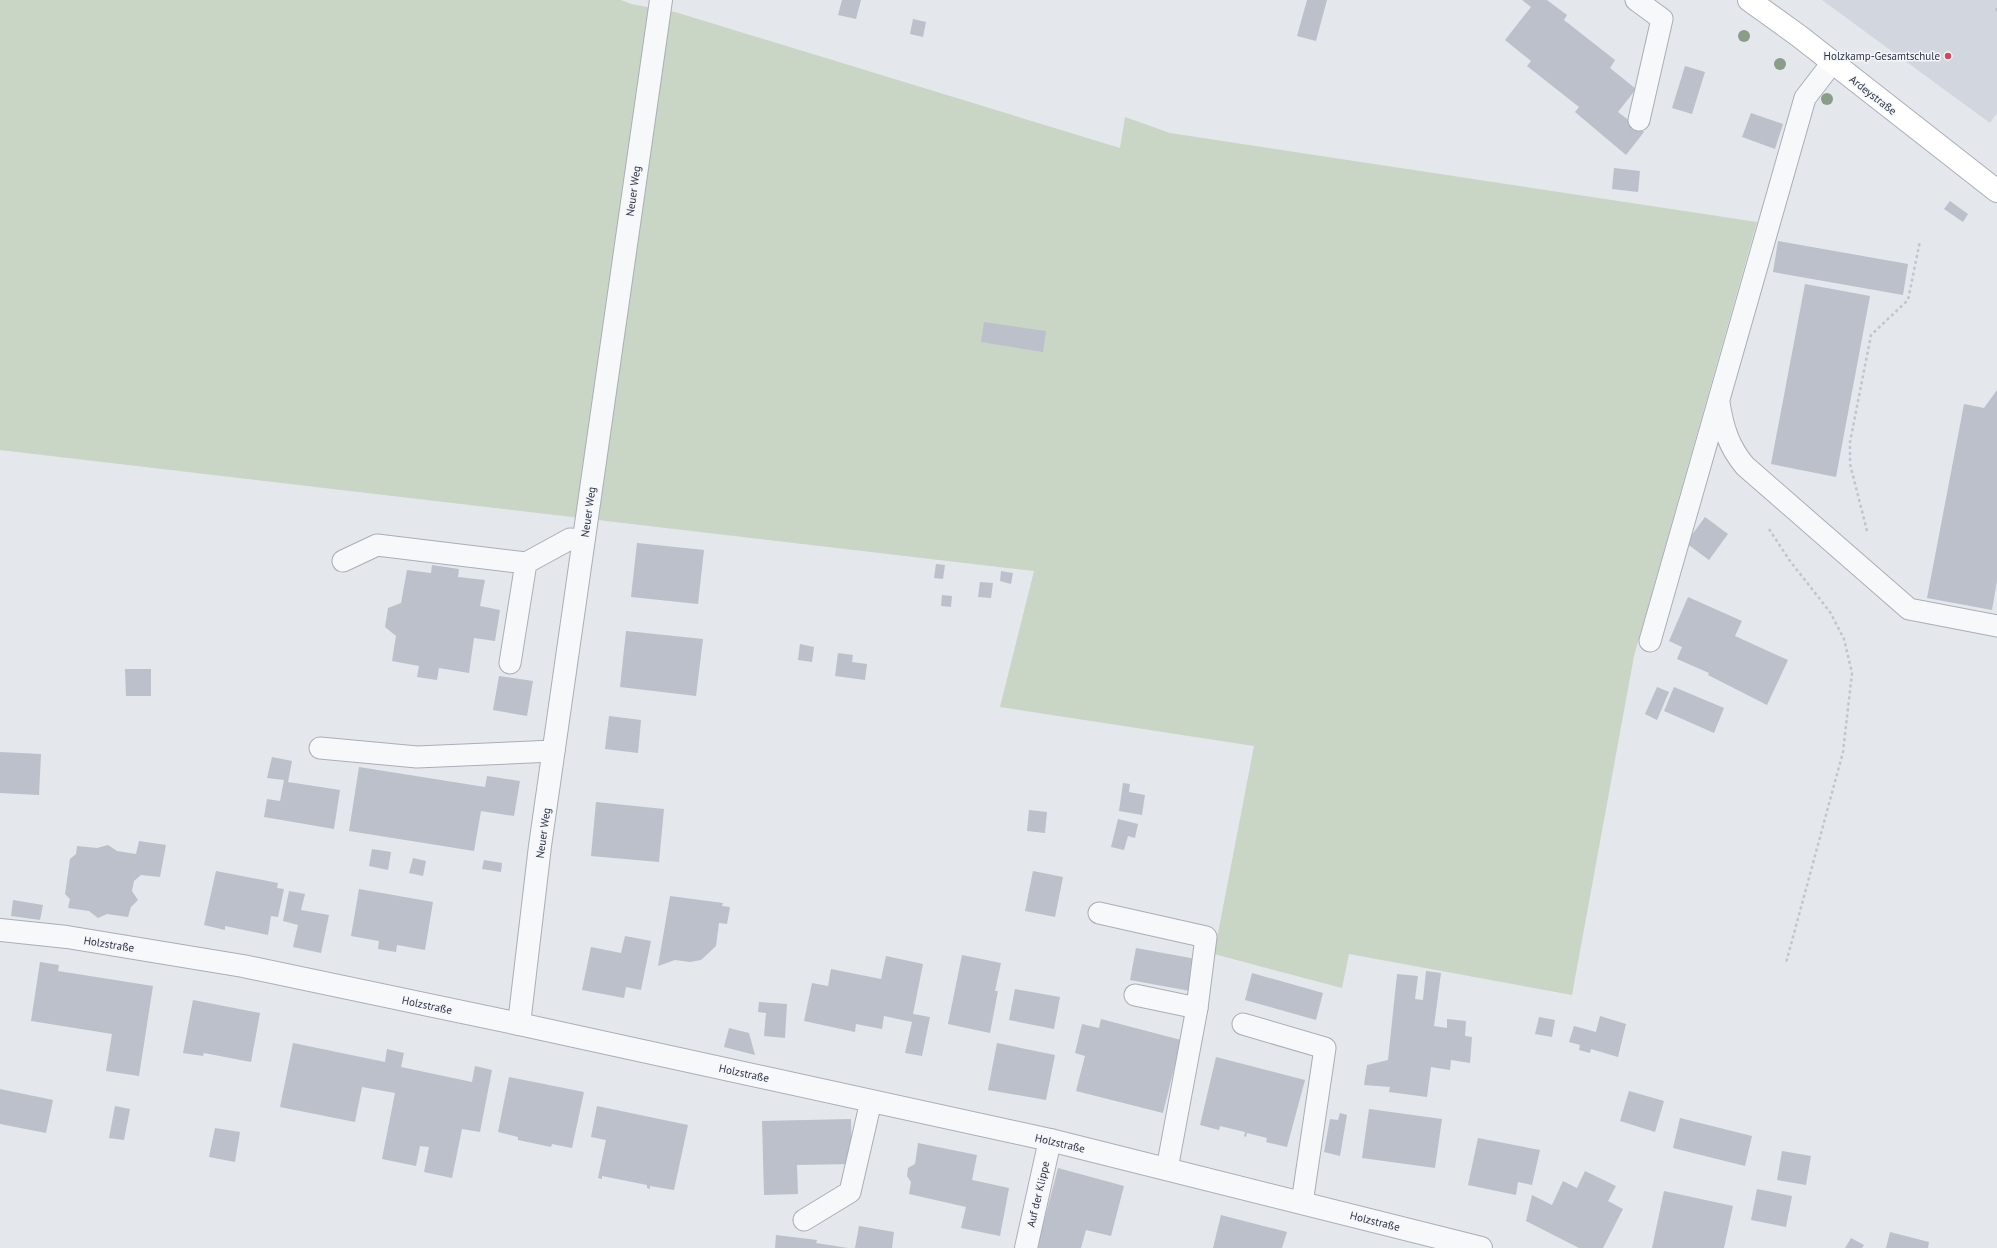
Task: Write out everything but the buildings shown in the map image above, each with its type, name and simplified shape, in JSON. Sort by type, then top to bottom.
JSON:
[{"type":"main road","name":"Ardeystraße","points":[[1761,4],[1832,63],[1997,191]]},
{"type":"street","name":"Neuer Weg","points":[[519,1024],[554,751],[661,0]]},
{"type":"street","name":"Holzstraße","points":[[0,930],[67,937],[243,966],[519,1024],[1050,1140],[1481,1248]]},
{"type":"street","name":"Auf der Klippe","points":[[1026,1248],[1050,1140]]},
{"type":"lane","points":[[1636,0],[1662,19],[1639,120]]},
{"type":"lane","points":[[1650,641],[1805,98],[1832,63]]},
{"type":"lane","points":[[1719,401],[1722,422],[1730,445],[1745,466],[1909,609],[1997,626]]},
{"type":"lane","points":[[343,561],[378,545],[526,563],[570,539],[584,540]]},
{"type":"lane","points":[[510,663],[526,563]]},
{"type":"lane","points":[[320,748],[417,757],[554,751]]},
{"type":"lane","points":[[1100,913],[1206,937],[1197,1008],[1167,1169]]},
{"type":"lane","points":[[1135,995],[1197,1008]]},
{"type":"lane","points":[[1244,1024],[1325,1048],[1302,1203]]},
{"type":"lane","points":[[804,1220],[850,1192],[871,1101]]},
{"type":"path","points":[[1996,11],[1997,6]]},
{"type":"path","points":[[1867,532],[1850,464],[1850,442],[1871,335],[1908,300],[1920,241]]},
{"type":"path","points":[[1765,522],[1790,561],[1830,612],[1844,639],[1852,673],[1843,752],[1786,964]]},
{"type":"shaded area","name":"Holzkamp-Gesamtschule","points":[[1822,0],[1997,0],[1997,113],[1990,123]]},
{"type":"green space","points":[[0,0],[621,0],[631,4],[675,12],[1120,148],[1125,117],[1170,133],[1757,222],[1634,656],[1572,995],[1349,954],[1342,988],[1214,954],[1254,746],[1000,707],[1034,571],[0,450]]},
{"type":"place","name":"Holzkamp-Gesamtschule","points":[[1948,56]]}]
